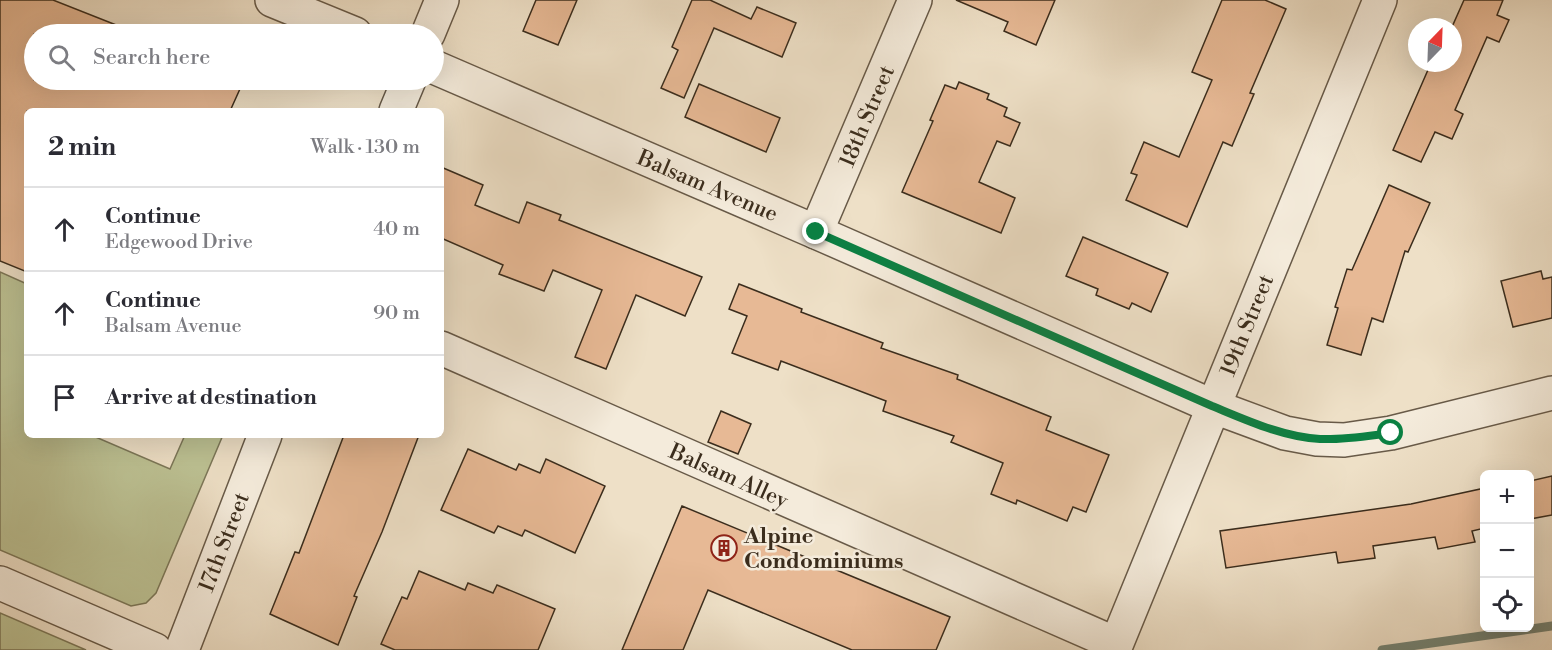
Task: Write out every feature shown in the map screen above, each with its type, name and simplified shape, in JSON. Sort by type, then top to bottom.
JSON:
[{"type":"street","points":[[272,0],[331,24]]},
{"type":"street","points":[[432,24],[442,0]]},
{"type":"street","name":"18th Street","points":[[816,232],[915,0]]},
{"type":"street","name":"19th Street","points":[[1115,647],[1380,0]]},
{"type":"street","name":"Balsam Avenue","points":[[444,71],[1212,406],[1285,433],[1317,439],[1344,440],[1391,433],[1552,393]]},
{"type":"street","points":[[397,108],[405,90]]},
{"type":"street","name":"Balsam Alley","points":[[444,349],[1115,647]]},
{"type":"street","name":"17th Street","points":[[182,650],[264,438]]},
{"type":"street","points":[[0,583],[155,650]]},
{"type":"green space","points":[[0,272],[24,283],[24,438],[98,438],[170,469],[184,438],[222,438],[156,593],[146,603],[131,606],[0,550]]},
{"type":"green space","points":[[0,613],[86,650],[0,650]]},
{"type":"building","points":[[0,0],[53,0],[114,24],[24,24],[24,90],[239,90],[231,108],[24,108],[24,271],[0,261]]},
{"type":"building","points":[[536,0],[577,0],[558,45],[523,31]]},
{"type":"building","points":[[692,0],[710,0],[751,19],[757,7],[796,23],[782,57],[714,28],[684,98],[661,88],[678,50],[672,47]]},
{"type":"building","points":[[956,0],[1055,0],[1036,45],[1004,31],[1008,22]]},
{"type":"building","points":[[1222,0],[1265,0],[1286,9],[1250,93],[1254,94],[1232,146],[1223,142],[1187,227],[1126,200],[1137,175],[1131,173],[1144,142],[1179,157],[1212,80],[1192,72]]},
{"type":"building","points":[[1464,0],[1503,0],[1497,15],[1509,20],[1499,42],[1487,37],[1455,110],[1463,114],[1452,139],[1435,132],[1421,162],[1393,150],[1427,72],[1462,72],[1462,18],[1456,18]]},
{"type":"building","points":[[959,82],[989,94],[987,99],[1007,108],[1004,116],[1020,123],[1010,146],[997,141],[979,182],[1015,198],[1001,233],[902,192],[933,121],[930,120],[945,85],[956,89]]},
{"type":"building","points":[[699,84],[780,118],[766,152],[685,117]]},
{"type":"building","points":[[444,168],[483,185],[475,205],[519,223],[527,202],[561,215],[559,220],[702,277],[685,316],[636,295],[606,369],[575,357],[602,290],[553,270],[544,291],[499,274],[503,265],[444,239]]},
{"type":"building","points":[[1389,185],[1430,203],[1408,252],[1405,251],[1383,322],[1372,318],[1361,355],[1327,345],[1338,308],[1335,307],[1347,269],[1352,270]]},
{"type":"building","points":[[1083,237],[1168,273],[1151,312],[1132,303],[1129,309],[1096,295],[1098,289],[1066,276]]},
{"type":"building","points":[[1541,271],[1543,279],[1552,277],[1552,318],[1513,327],[1501,281]]},
{"type":"building","points":[[739,284],[802,309],[801,312],[883,343],[881,348],[958,375],[957,379],[1051,417],[1046,430],[1109,455],[1086,512],[1073,507],[1067,521],[1017,500],[1016,504],[991,494],[1003,463],[951,442],[954,436],[883,411],[886,401],[781,361],[778,370],[732,353],[747,316],[729,309]]},
{"type":"building","points":[[721,411],[751,424],[738,454],[708,442]]},
{"type":"building","points":[[343,438],[418,438],[382,532],[354,596],[357,597],[338,645],[270,614],[295,552],[299,553]]},
{"type":"building","points":[[468,449],[516,470],[519,464],[540,473],[546,459],[605,486],[575,553],[525,530],[522,536],[498,526],[494,533],[441,510]]},
{"type":"building","points":[[1552,476],[1552,515],[1534,518],[1534,480]]},
{"type":"building","points":[[1480,489],[1480,529],[1472,531],[1475,542],[1438,549],[1435,537],[1373,546],[1375,558],[1338,563],[1336,552],[1226,568],[1220,531],[1411,504]]},
{"type":"building","name":"Alpine Condominiums","points":[[682,506],[950,617],[936,650],[852,650],[708,590],[683,650],[622,650]]},
{"type":"building","points":[[419,571],[465,590],[468,583],[493,593],[497,585],[555,609],[538,650],[395,650],[381,644],[402,597],[407,599]]},
{"type":"waterway","points":[[1382,650],[1552,626]]},
{"type":"place","name":"Alpine Condominiums","points":[[724,548]]},
{"type":"route","points":[[816,232],[1252,422],[1285,433],[1317,439],[1344,440],[1391,433]]}]
